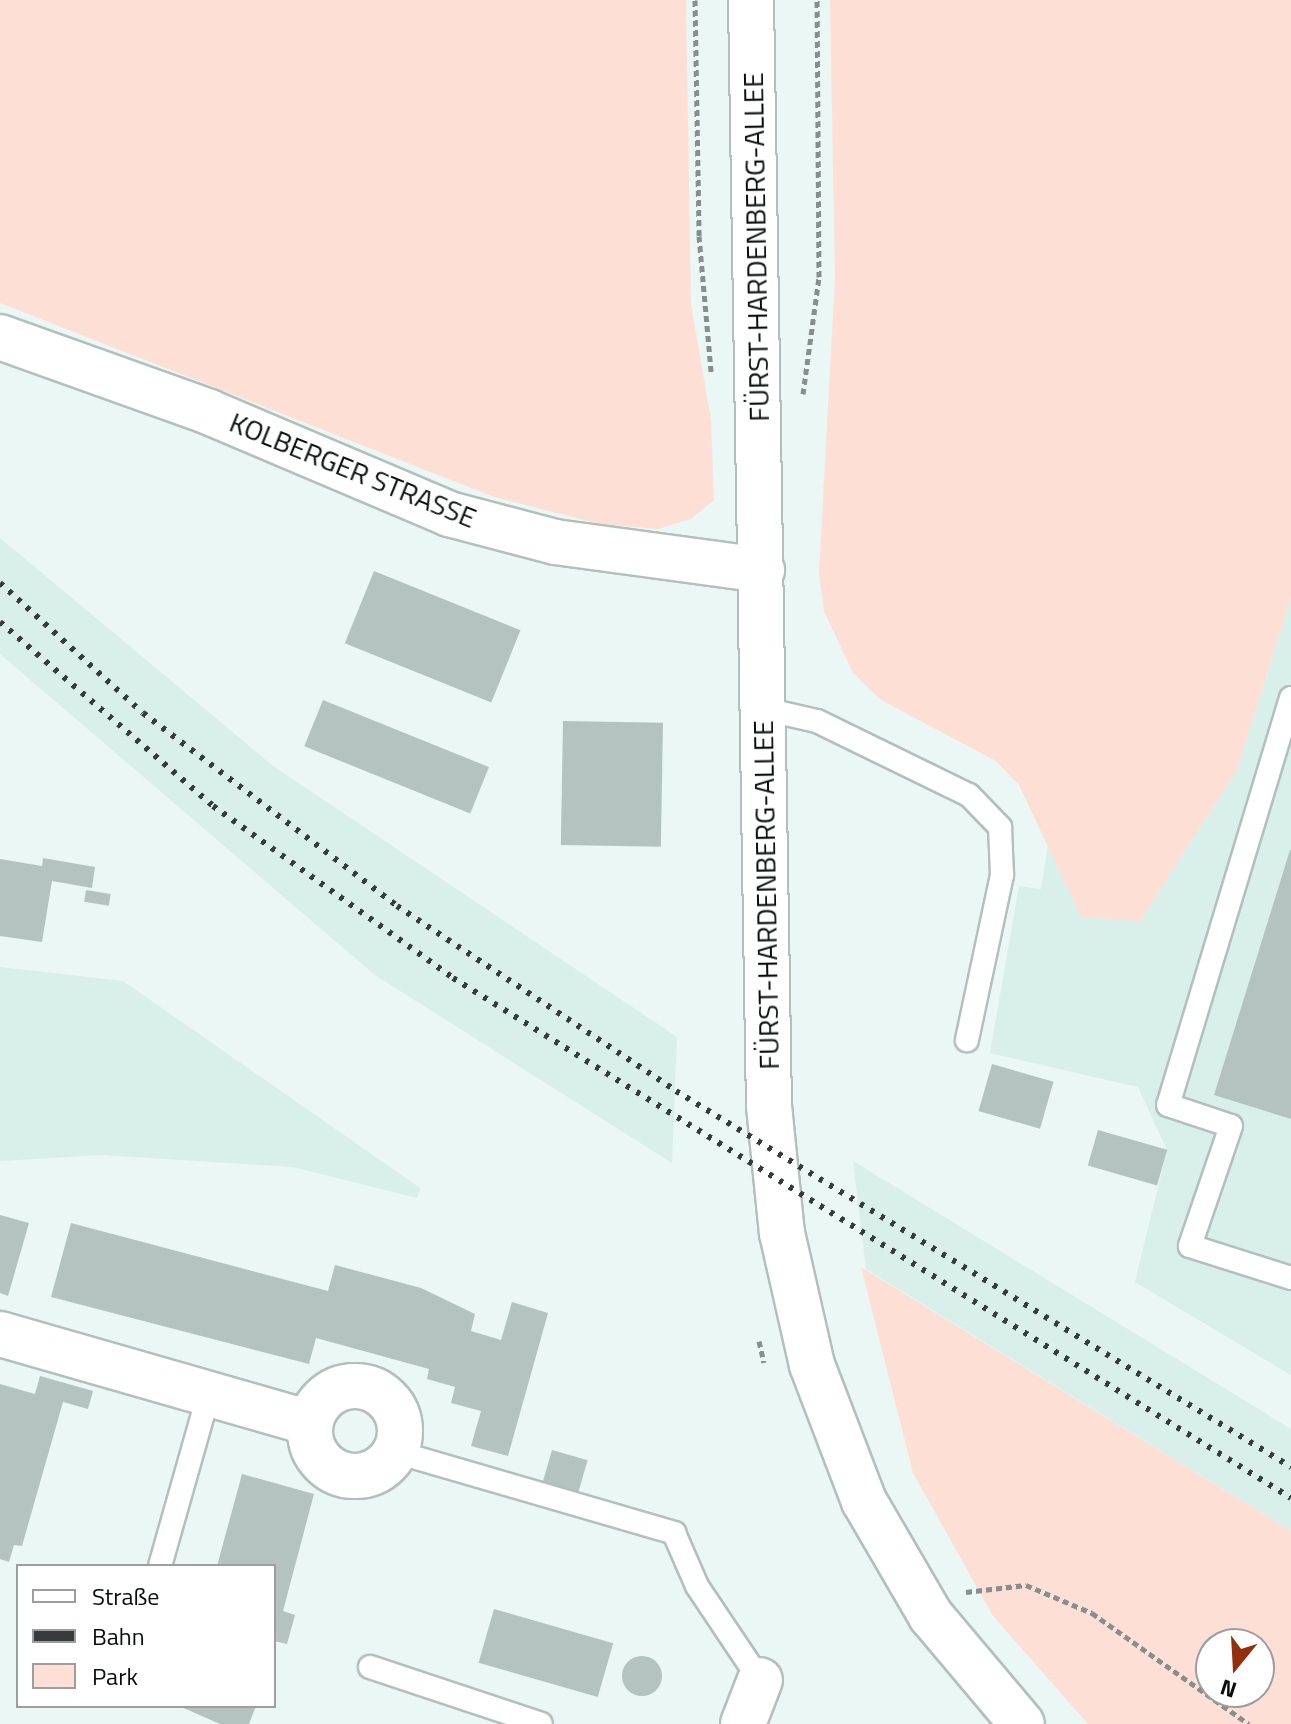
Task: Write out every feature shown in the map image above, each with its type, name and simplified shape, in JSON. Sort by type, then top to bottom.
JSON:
[{"type":"street","name":"FÜRST-HARDENBERG-ALLEE","points":[[751,0],[769,1106],[782,1233],[812,1365],[871,1514],[931,1616],[1022,1724]]},
{"type":"street","name":"KOLBERGER STRASSE","points":[[0,337],[209,412],[449,514],[570,544],[762,570]]},
{"type":"street","points":[[0,1334],[310,1423]]},
{"type":"street","points":[[370,1388],[400,1422],[396,1452],[376,1472],[334,1472],[314,1452],[310,1423],[325,1396],[370,1388]]},
{"type":"street","points":[[743,1724],[760,1680]]},
{"type":"lane","points":[[1291,698],[1168,1105],[1231,1126],[1190,1246],[1291,1278]]},
{"type":"lane","points":[[764,709],[817,721],[969,795],[1000,827],[1002,875],[967,1040]]},
{"type":"lane","points":[[161,1564],[209,1393]]},
{"type":"lane","points":[[396,1452],[674,1533],[703,1597],[760,1680]]},
{"type":"lane","points":[[370,1667],[541,1724]]},
{"type":"path","points":[[695,0],[699,251],[714,382]]},
{"type":"path","points":[[800,406],[819,277],[817,0]]},
{"type":"path","points":[[957,1579],[974,1604]]},
{"type":"path","points":[[965,1592],[1026,1585],[1092,1613],[1249,1724]]},
{"type":"shaded area","points":[[0,538],[273,766],[677,1037],[672,1163],[375,975],[0,654]]},
{"type":"shaded area","points":[[1291,597],[1291,1375],[1135,1282],[1167,1150],[1138,1087],[990,1053],[1019,886],[1041,889],[1048,845],[1081,916],[1140,921],[1237,770]]},
{"type":"shaded area","points":[[0,967],[123,981],[420,1188],[417,1198],[293,1167],[103,1155],[0,1161]]},
{"type":"shaded area","points":[[853,1161],[1291,1429],[1291,1531],[866,1269]]},
{"type":"green space","points":[[0,0],[686,0],[691,304],[711,420],[714,500],[691,519],[658,529],[600,524],[494,497],[0,303]]},
{"type":"green space","points":[[830,0],[1291,0],[1291,597],[1237,770],[1140,921],[1081,917],[1019,785],[996,761],[881,700],[853,673],[824,611],[819,573],[835,278]]},
{"type":"green space","points":[[861,1267],[1291,1531],[1291,1724],[1088,1724],[993,1616],[913,1473]]},
{"type":"building","points":[[374,571],[520,630],[491,703],[345,643]]},
{"type":"building","points":[[323,700],[489,767],[470,813],[304,746]]},
{"type":"building","points":[[563,721],[663,723],[661,847],[561,845]]},
{"type":"building","points":[[1291,850],[1291,1119],[1214,1095]]},
{"type":"building","points":[[43,858],[95,867],[92,888],[52,881],[42,942],[0,936],[0,859],[42,866]]},
{"type":"building","points":[[86,890],[111,894],[109,906],[84,902]]},
{"type":"building","points":[[992,1064],[1054,1082],[1040,1129],[978,1111]]},
{"type":"building","points":[[1098,1130],[1167,1150],[1157,1185],[1088,1166]]},
{"type":"building","points":[[0,1215],[29,1223],[8,1296],[0,1293]]},
{"type":"building","points":[[71,1223],[328,1291],[335,1265],[421,1288],[475,1314],[471,1331],[501,1340],[512,1302],[548,1313],[508,1456],[471,1446],[481,1411],[451,1403],[455,1387],[427,1379],[429,1369],[316,1338],[309,1364],[51,1297]]},
{"type":"building","points":[[40,1376],[93,1391],[88,1409],[63,1402],[22,1546],[14,1545],[9,1562],[0,1559],[0,1384],[35,1394]]},
{"type":"building","points":[[552,1450],[588,1460],[578,1495],[542,1485]]},
{"type":"building","points":[[242,1474],[314,1494],[283,1611],[295,1615],[287,1644],[276,1641],[276,1564],[218,1564]]},
{"type":"building","points":[[494,1609],[613,1643],[598,1697],[479,1663]]},
{"type":"building","points":[[642,1656],[656,1662],[662,1676],[656,1690],[642,1696],[628,1690],[622,1676],[628,1662]]},
{"type":"building","points":[[184,1708],[255,1708],[249,1724],[220,1724]]},
{"type":"railway","points":[[0,583],[143,713],[397,906],[676,1091],[1291,1467]]},
{"type":"railway","points":[[0,622],[213,806],[453,978],[1291,1498]]}]
